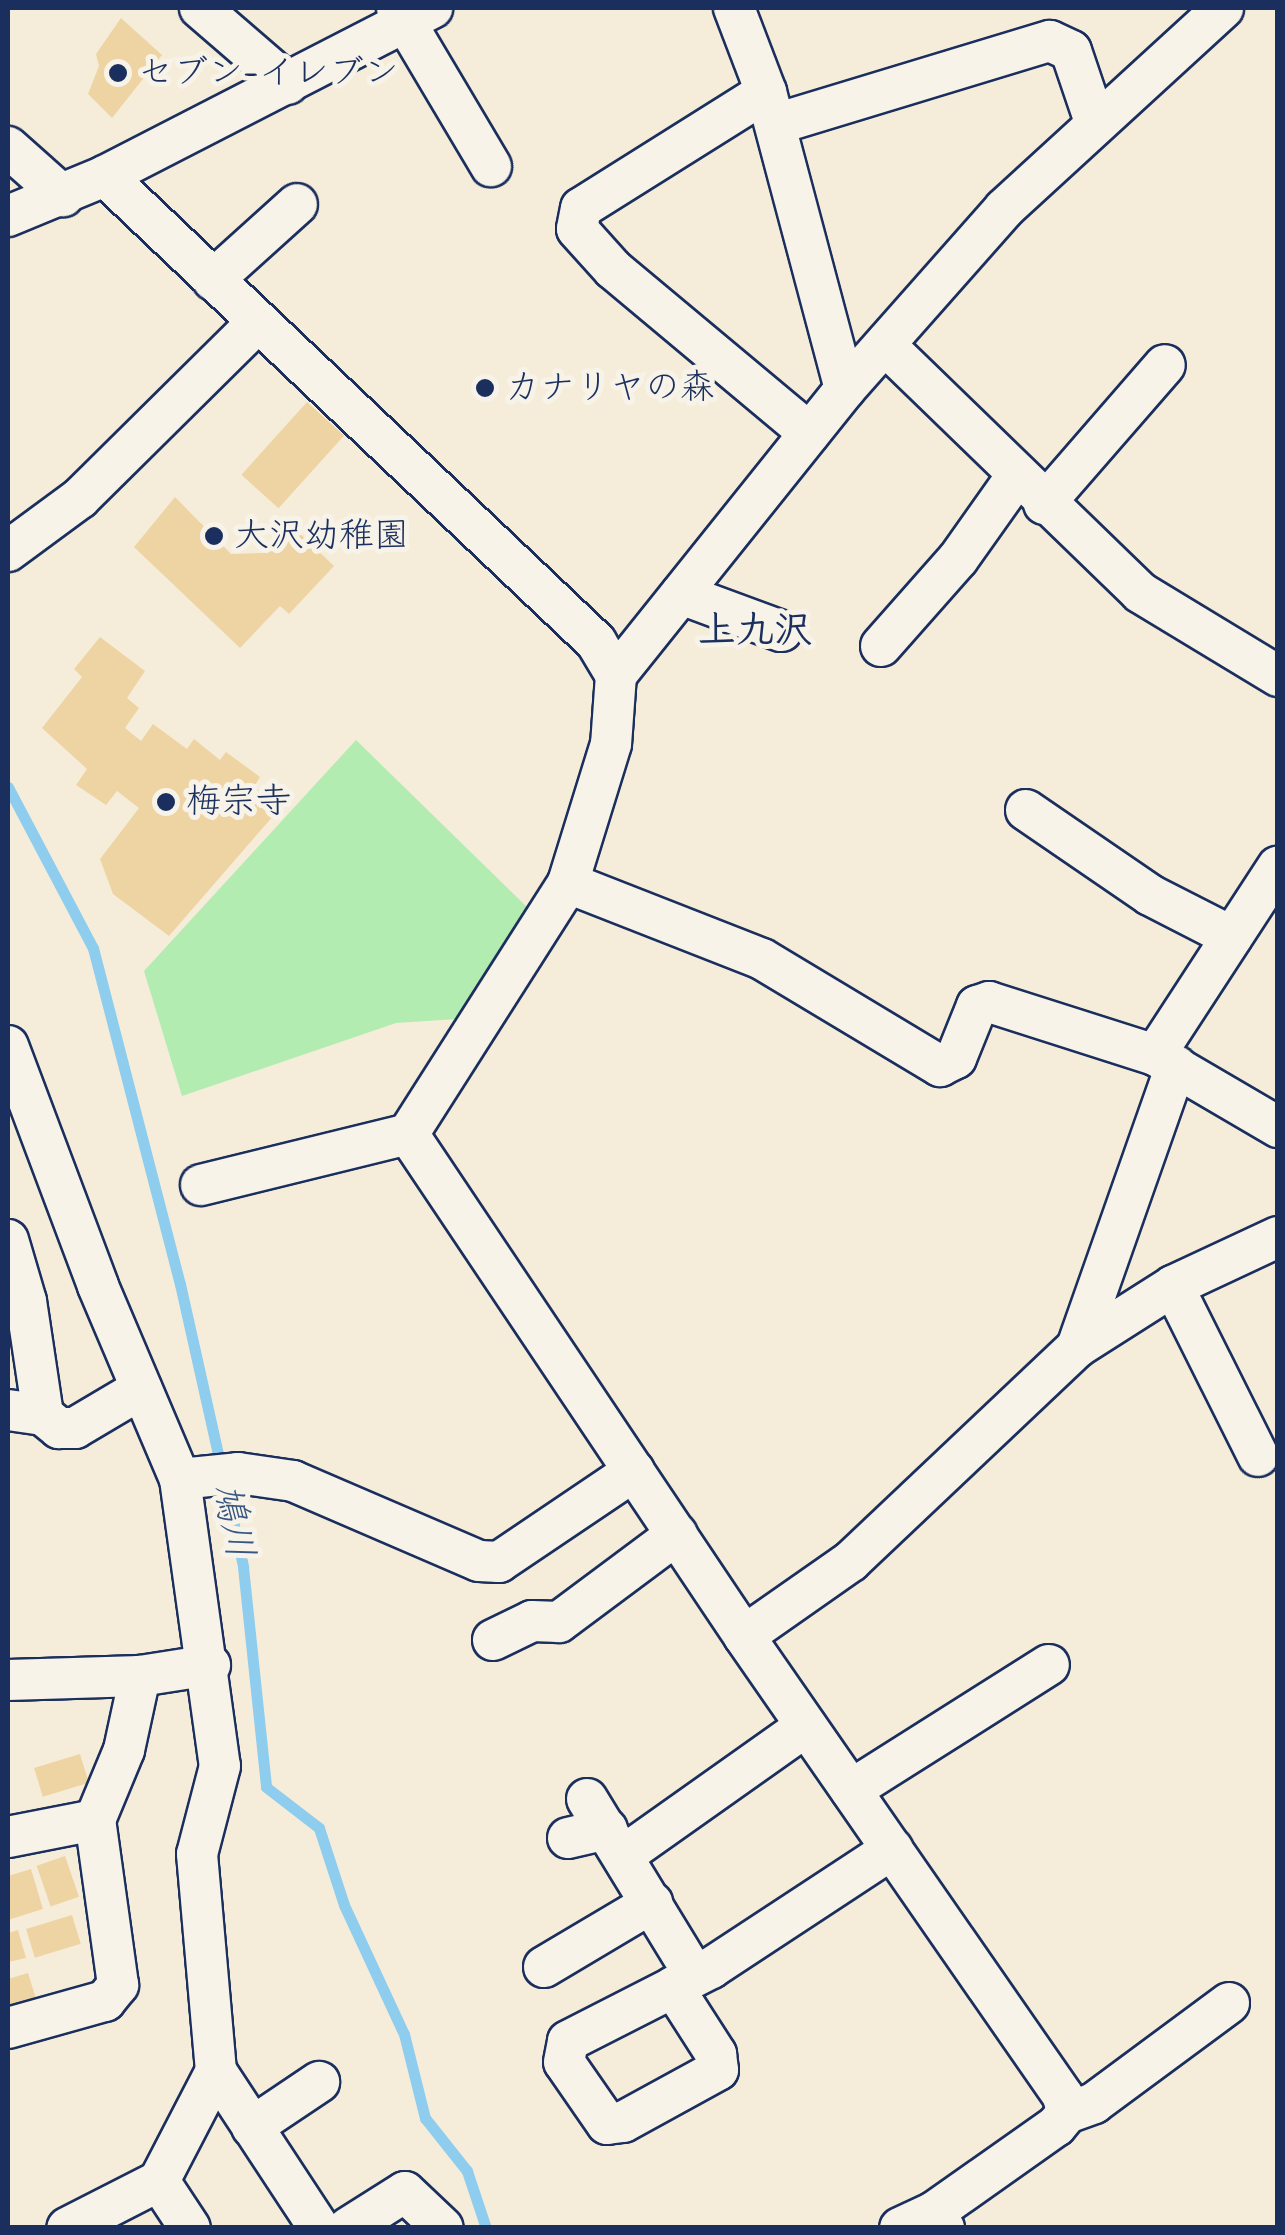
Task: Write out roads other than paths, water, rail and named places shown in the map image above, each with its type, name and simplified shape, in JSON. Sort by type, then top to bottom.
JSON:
[{"type":"street","points":[[200,8],[288,84]]},
{"type":"street","points":[[734,8],[771,108],[845,390]]},
{"type":"street","points":[[201,1185],[408,1134],[568,883],[611,744],[616,675],[809,433],[1004,209],[1223,8]]},
{"type":"street","points":[[8,216],[63,196],[288,84],[411,13],[491,166]]},
{"type":"street","points":[[809,433],[613,269],[577,229],[581,208],[771,108],[1050,42],[1072,51],[1095,122]]},
{"type":"street","points":[[8,148],[63,196]]},
{"type":"street","points":[[105,176],[596,642],[616,675]]},
{"type":"street","points":[[213,280],[297,204]]},
{"type":"street","points":[[8,551],[80,498],[258,322]]},
{"type":"street","points":[[885,345],[1141,594],[1276,672]]},
{"type":"street","points":[[882,646],[958,558],[1030,490],[1137,424],[1165,365]]},
{"type":"street","points":[[681,594],[780,630]]},
{"type":"street","points":[[1026,810],[1085,832],[1150,895],[1232,937]]},
{"type":"street","points":[[1078,1347],[1165,1061],[1232,937],[1278,866]]},
{"type":"street","points":[[568,883],[762,959],[940,1066],[956,1058],[983,1002],[1165,1061],[1278,1127]]},
{"type":"street","points":[[8,1046],[142,1389],[209,1476],[210,1665],[220,1766],[197,1854],[216,2071],[319,2228]]},
{"type":"street","points":[[408,1134],[744,1636],[1063,2096],[1067,2112]]},
{"type":"street","points":[[744,1636],[850,1560],[1078,1347],[1172,1286],[1278,1237]]},
{"type":"street","points":[[8,1240],[26,1301],[25,1412],[60,1428],[75,1428],[142,1389]]},
{"type":"street","points":[[1172,1286],[1258,1456]]},
{"type":"street","points":[[209,1476],[320,1489],[413,1534],[498,1562],[634,1471]]},
{"type":"street","points":[[493,1640],[532,1622],[559,1622],[677,1534]]},
{"type":"street","points":[[8,1680],[140,1676],[210,1665]]},
{"type":"street","points":[[850,1790],[1049,1665]]},
{"type":"street","points":[[8,2028],[114,1995],[118,1974],[94,1820],[124,1750],[140,1676]]},
{"type":"street","points":[[568,1838],[606,1828],[806,1726]]},
{"type":"street","points":[[8,1837],[94,1820]]},
{"type":"street","points":[[606,1828],[652,1902],[684,1982],[892,1849]]},
{"type":"street","points":[[544,1967],[652,1902]]},
{"type":"street","points":[[926,2222],[1067,2112],[1094,2103],[1230,2003]]},
{"type":"street","points":[[68,2228],[159,2181],[216,2071]]},
{"type":"street","points":[[252,2127],[319,2082]]},
{"type":"street","points":[[159,2181],[190,2228]]},
{"type":"street","points":[[348,2228],[404,2192],[443,2228]]},
{"type":"waterway","name":"鳩川","points":[[8,787],[93,948],[180,1284],[243,1567],[266,1787],[319,1828],[344,1905],[404,2034],[425,2118],[467,2171],[486,2228]]},
{"type":"place","name":"セブン-イレブン","points":[[118,73]]},
{"type":"place","name":"カナリヤの森","points":[[485,388]]},
{"type":"place","name":"大沢幼稚園","points":[[214,536]]},
{"type":"place","name":"梅宗寺","points":[[166,802]]},
{"type":"district","name":"上九沢","points":[[755,632]]}]
